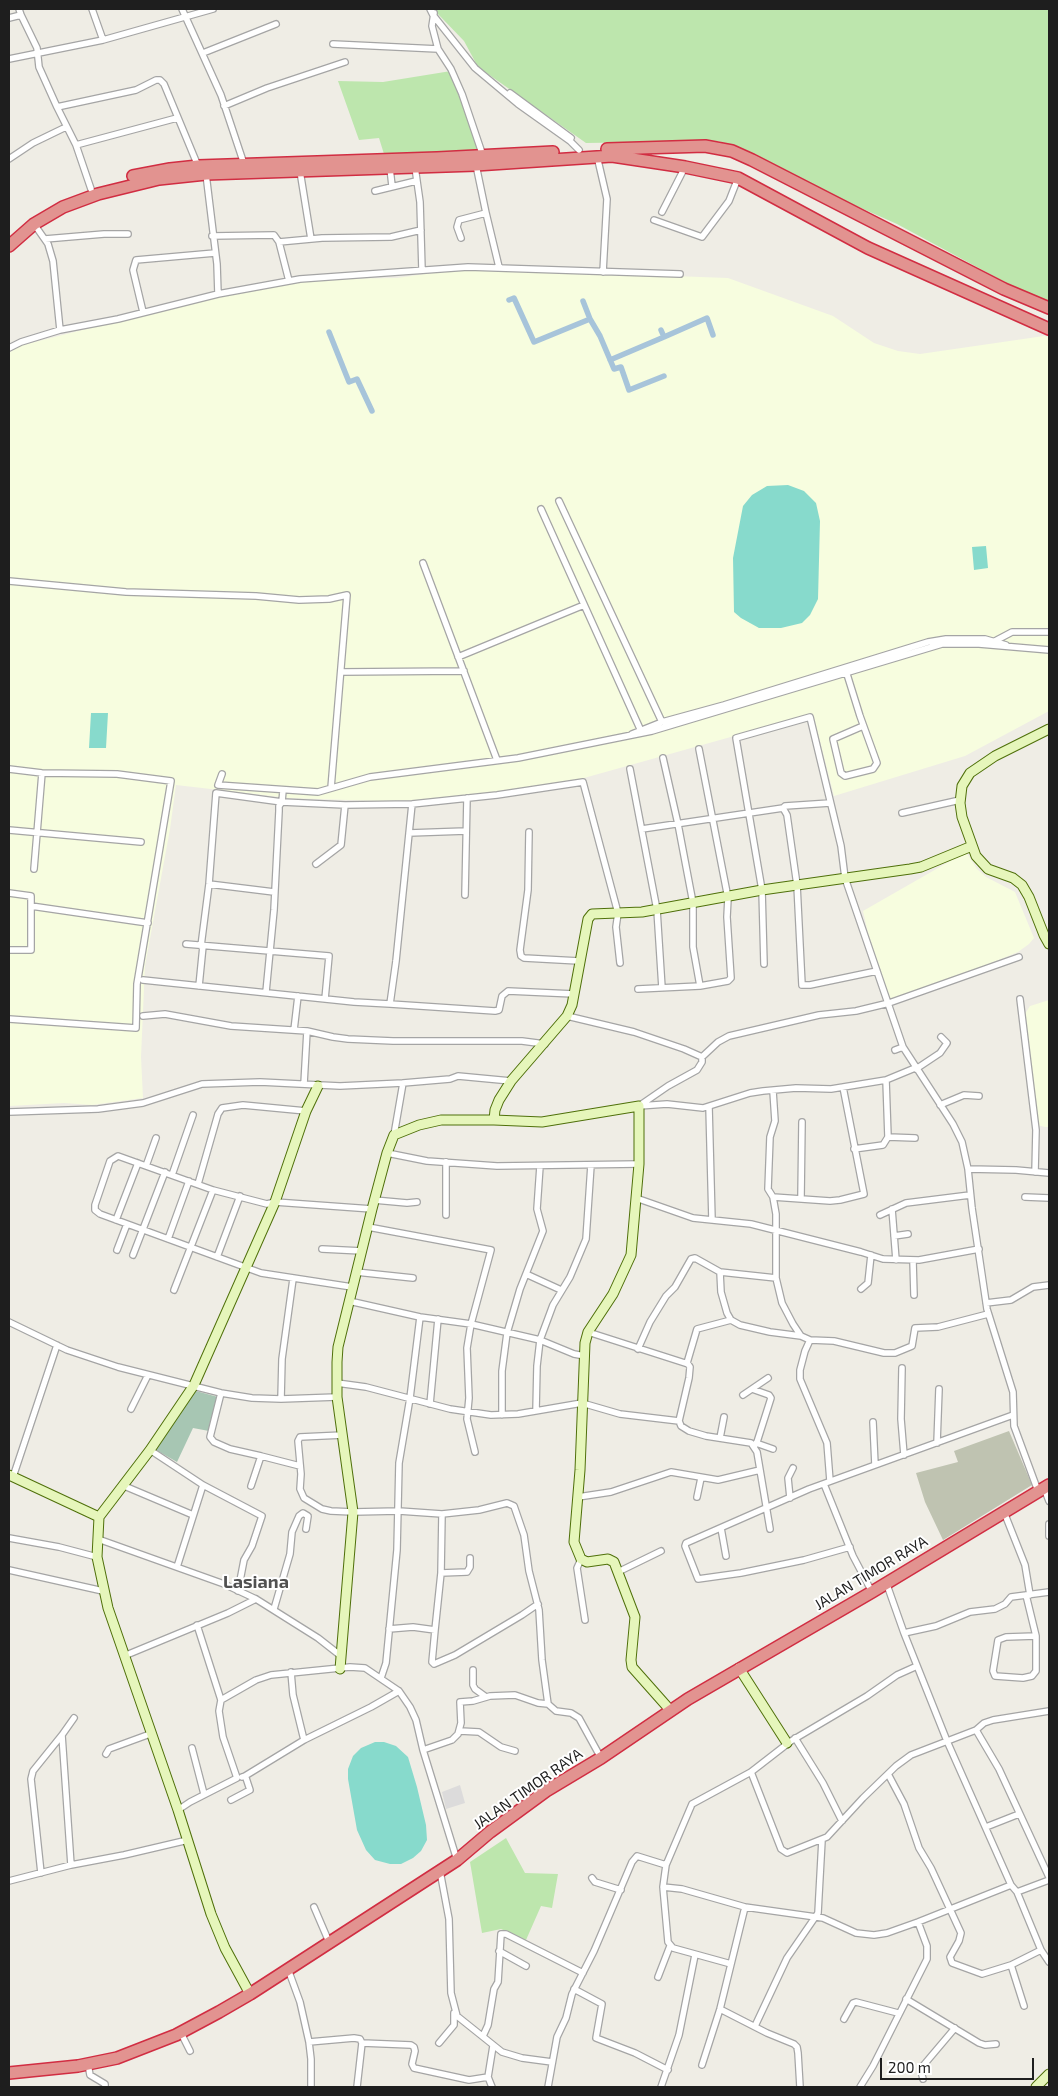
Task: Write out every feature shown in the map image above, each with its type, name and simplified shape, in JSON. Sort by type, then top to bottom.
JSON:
[{"type":"highway","points":[[672,165],[674,147]]},
{"type":"highway","points":[[9,246],[34,224],[63,206],[98,194],[159,179],[244,164],[300,171],[390,168],[578,150],[713,147],[752,160],[1004,289],[1049,308]]},
{"type":"highway","points":[[9,236],[30,218],[59,200],[151,172],[597,156],[628,157],[738,178],[868,248],[1049,329]]},
{"type":"highway","name":"JALAN TIMOR RAYA","points":[[9,2073],[88,2064],[134,2052],[181,2033],[250,1994],[457,1860],[527,1805],[688,1699],[872,1592],[1044,1488]]},
{"type":"street","points":[[19,9],[38,53],[39,67],[76,145],[91,189]]},
{"type":"street","points":[[92,9],[103,40]]},
{"type":"street","points":[[182,9],[203,53],[244,164]]},
{"type":"street","points":[[9,60],[103,40],[213,9]]},
{"type":"street","points":[[433,11],[475,68],[570,141],[578,150]]},
{"type":"street","points":[[433,11],[432,26],[438,49],[451,70],[462,94],[480,160],[486,213],[499,267]]},
{"type":"street","points":[[9,18],[21,15]]},
{"type":"street","points":[[203,53],[276,24]]},
{"type":"street","points":[[333,44],[438,49]]},
{"type":"street","points":[[224,106],[267,88],[345,62]]},
{"type":"street","points":[[57,107],[136,90],[158,80],[164,84],[177,118],[202,170],[215,253],[218,294]]},
{"type":"street","points":[[76,145],[177,118]]},
{"type":"street","points":[[9,159],[33,143],[66,127]]},
{"type":"street","points":[[597,156],[607,198],[603,272]]},
{"type":"street","points":[[415,167],[420,202],[422,270]]},
{"type":"street","points":[[662,212],[685,167]]},
{"type":"street","points":[[390,168],[392,186]]},
{"type":"street","points":[[300,171],[311,239]]},
{"type":"street","points":[[654,220],[702,237],[729,201],[738,178]]},
{"type":"street","points":[[374,191],[416,180]]},
{"type":"street","points":[[461,238],[457,227],[460,220],[486,213]]},
{"type":"street","points":[[34,224],[45,238],[53,260],[60,330]]},
{"type":"street","points":[[280,242],[311,239],[373,238],[421,230]]},
{"type":"street","points":[[45,238],[128,234]]},
{"type":"street","points":[[212,236],[274,235],[280,242],[290,281]]},
{"type":"street","points":[[143,312],[133,270],[136,260],[215,253]]},
{"type":"street","points":[[9,348],[21,342],[60,330],[218,294],[290,281],[422,270],[499,267],[680,274]]},
{"type":"street","points":[[559,501],[662,722]]},
{"type":"street","points":[[541,509],[641,731]]},
{"type":"street","points":[[423,563],[497,760]]},
{"type":"street","points":[[9,582],[126,592],[299,600],[329,599],[347,595],[331,788]]},
{"type":"street","points":[[458,656],[584,605]]},
{"type":"street","points":[[995,641],[1012,632],[1049,632]]},
{"type":"street","points":[[978,641],[1010,647],[1049,650]]},
{"type":"street","points":[[222,774],[218,785],[314,793],[370,777],[497,760],[632,734],[929,645],[995,641],[1010,647]]},
{"type":"street","points":[[341,672],[464,671]]},
{"type":"street","points":[[846,671],[877,765],[873,769],[845,776],[841,772],[832,744],[833,739],[863,726]]},
{"type":"street","points":[[641,731],[662,722],[738,703]]},
{"type":"street","points":[[764,964],[762,890],[736,738],[809,717],[812,718],[841,846],[845,878],[903,1047],[953,1124],[962,1142],[968,1169],[970,1195],[988,1314],[1013,1392],[1014,1426],[1049,1501]]},
{"type":"street","points":[[1049,729],[995,756],[970,773],[962,786],[960,800],[962,817],[976,856],[984,866],[1012,878],[1022,885],[1049,944]]},
{"type":"street","points":[[638,989],[700,986],[728,981],[731,978],[727,917],[728,898],[699,749]]},
{"type":"street","points":[[663,758],[678,824],[692,903],[693,947],[700,986]]},
{"type":"street","points":[[9,769],[42,773],[117,774],[171,781],[137,984],[136,1028],[9,1019]]},
{"type":"street","points":[[630,769],[657,910],[662,988]]},
{"type":"street","points":[[34,869],[42,773]]},
{"type":"street","points":[[199,986],[216,793],[282,802],[345,805],[412,804],[583,782],[618,913],[616,927],[620,963]]},
{"type":"street","points":[[266,992],[271,952],[279,806],[282,802],[283,790]]},
{"type":"street","points":[[465,895],[467,798]]},
{"type":"street","points":[[902,813],[960,800]]},
{"type":"street","points":[[642,829],[783,808],[785,806],[830,803]]},
{"type":"street","points":[[390,1004],[412,804]]},
{"type":"street","points":[[316,864],[341,845],[345,805]]},
{"type":"street","points":[[783,808],[787,815],[798,885],[802,985],[877,971]]},
{"type":"street","points":[[9,830],[141,842]]},
{"type":"street","points":[[409,833],[466,831]]},
{"type":"street","points":[[529,832],[528,890],[520,950],[521,956],[524,958],[579,961]]},
{"type":"street","points":[[494,1120],[497,1105],[512,1081],[568,1016],[589,916],[657,910],[762,890],[921,866],[972,846]]},
{"type":"street","points":[[209,884],[274,892]]},
{"type":"street","points":[[9,893],[31,896],[30,950],[9,950]]},
{"type":"street","points":[[31,906],[148,923]]},
{"type":"street","points":[[186,944],[329,956],[325,999]]},
{"type":"street","points":[[639,1106],[668,1086],[697,1070],[702,1062],[702,1057],[718,1042],[729,1036],[819,1015],[856,1011],[889,1003],[1019,957]]},
{"type":"street","points":[[143,980],[325,999],[495,1011],[499,1010],[502,996],[508,991],[574,994]]},
{"type":"street","points":[[294,1030],[298,996]]},
{"type":"street","points":[[1020,999],[1036,1130],[1035,1172]]},
{"type":"street","points":[[143,1016],[165,1014],[232,1026],[307,1031],[348,1039],[411,1041],[522,1040],[545,1044]]},
{"type":"street","points":[[568,1016],[634,1032],[702,1057]]},
{"type":"street","points":[[304,1084],[307,1031]]},
{"type":"street","points":[[394,1135],[441,1120],[542,1122],[639,1106],[668,1104],[704,1108],[750,1094],[796,1088],[843,1088],[886,1080],[933,1060],[947,1043],[941,1036]]},
{"type":"street","points":[[895,1050],[903,1047]]},
{"type":"street","points":[[9,1112],[98,1109],[143,1103],[202,1084],[260,1082],[318,1086],[402,1083],[450,1079],[458,1076],[512,1081]]},
{"type":"street","points":[[854,1149],[883,1144],[888,1137],[886,1080]]},
{"type":"street","points":[[340,1669],[353,1512],[337,1397],[338,1347],[373,1204],[394,1135],[402,1083]]},
{"type":"street","points":[[250,1994],[211,1914],[178,1810],[150,1734],[103,1591],[97,1557],[99,1517],[150,1450],[194,1385],[276,1202],[306,1111],[318,1086]]},
{"type":"street","points":[[773,1197],[840,1200],[863,1195],[864,1192],[843,1088]]},
{"type":"street","points":[[773,1091],[774,1121],[770,1136],[768,1189],[773,1197],[777,1231],[776,1278],[782,1303],[801,1336]]},
{"type":"street","points":[[940,1105],[964,1095],[979,1096]]},
{"type":"street","points":[[198,1184],[218,1114],[222,1108],[243,1105],[306,1111]]},
{"type":"street","points":[[639,1106],[640,1164],[631,1255],[613,1294],[588,1332],[574,1542],[581,1559],[586,1562],[608,1560],[614,1562],[635,1617],[632,1667],[671,1711]]},
{"type":"street","points":[[709,1106],[712,1220]]},
{"type":"street","points":[[172,1175],[193,1114]]},
{"type":"street","points":[[801,1198],[802,1122]]},
{"type":"street","points":[[888,1137],[914,1138]]},
{"type":"street","points":[[146,1166],[156,1138]]},
{"type":"street","points":[[387,1153],[446,1162],[497,1166],[640,1164]]},
{"type":"street","points":[[352,1287],[261,1273],[100,1214],[94,1207],[110,1161],[118,1156],[213,1190],[267,1204],[276,1202],[373,1204],[417,1202]]},
{"type":"street","points":[[446,1162],[446,1215]]},
{"type":"street","points":[[116,1220],[138,1163]]},
{"type":"street","points":[[536,1411],[537,1366],[540,1340],[548,1316],[578,1260],[587,1236],[591,1165]]},
{"type":"street","points":[[502,1415],[502,1371],[507,1333],[526,1274],[544,1229],[538,1208],[540,1166]]},
{"type":"street","points":[[968,1169],[1049,1173]]},
{"type":"street","points":[[134,1255],[165,1172]]},
{"type":"street","points":[[168,1239],[189,1181]]},
{"type":"street","points":[[174,1290],[192,1248],[213,1190]]},
{"type":"street","points":[[880,1215],[914,1201],[970,1195]]},
{"type":"street","points":[[217,1257],[240,1196]]},
{"type":"street","points":[[1025,1197],[1049,1198]]},
{"type":"street","points":[[636,1198],[693,1218],[752,1224],[883,1259],[913,1260],[979,1249]]},
{"type":"street","points":[[892,1209],[896,1260]]},
{"type":"street","points":[[117,1250],[127,1224]]},
{"type":"street","points":[[368,1227],[491,1250],[471,1324],[467,1360],[467,1419],[475,1452]]},
{"type":"street","points":[[894,1236],[908,1234]]},
{"type":"street","points":[[322,1250],[362,1251]]},
{"type":"street","points":[[861,1289],[868,1283],[871,1255]]},
{"type":"street","points":[[638,1349],[650,1322],[690,1260],[695,1258],[720,1272],[776,1278]]},
{"type":"street","points":[[913,1260],[914,1294]]},
{"type":"street","points":[[356,1272],[413,1278]]},
{"type":"street","points":[[720,1272],[721,1292],[727,1313],[731,1320],[740,1325],[770,1332],[801,1336],[810,1340],[834,1341],[884,1353],[895,1353],[912,1346],[915,1328],[938,1327],[988,1314]]},
{"type":"street","points":[[526,1274],[561,1290]]},
{"type":"street","points":[[281,1399],[282,1359],[293,1279]]},
{"type":"street","points":[[986,1303],[1012,1300],[1033,1287],[1049,1285]]},
{"type":"street","points":[[349,1300],[420,1317],[471,1324],[540,1340],[574,1354],[585,1356]]},
{"type":"street","points":[[381,1678],[386,1663],[399,1510],[398,1471],[410,1398],[420,1317]]},
{"type":"street","points":[[430,1404],[438,1319]]},
{"type":"street","points":[[687,1363],[697,1329],[731,1320]]},
{"type":"street","points":[[9,1322],[57,1345],[118,1367],[221,1393],[252,1398],[281,1399],[337,1397]]},
{"type":"street","points":[[588,1332],[687,1363],[690,1367],[689,1378],[679,1421],[681,1426],[689,1431],[773,1449]]},
{"type":"street","points":[[810,1340],[804,1352],[800,1379],[828,1443],[827,1482],[850,1547],[872,1592]]},
{"type":"street","points":[[57,1345],[11,1476],[99,1517]]},
{"type":"street","points":[[902,1368],[901,1419],[904,1455]]},
{"type":"street","points":[[131,1409],[148,1375]]},
{"type":"street","points":[[743,1395],[768,1378]]},
{"type":"street","points":[[337,1383],[366,1387],[468,1412],[502,1415],[582,1403],[620,1414],[679,1421]]},
{"type":"street","points":[[752,1389],[769,1395],[771,1398],[755,1445],[765,1510],[770,1529]]},
{"type":"street","points":[[937,1443],[939,1389]]},
{"type":"street","points":[[221,1393],[210,1432],[210,1437],[214,1442],[230,1449],[300,1466]]},
{"type":"street","points":[[850,1547],[804,1560],[741,1573],[698,1579],[685,1546],[686,1543],[827,1482],[1013,1415]]},
{"type":"street","points":[[720,1438],[724,1417]]},
{"type":"street","points":[[873,1422],[875,1466]]},
{"type":"street","points":[[343,1435],[300,1437],[298,1441],[300,1489],[304,1498],[322,1509],[353,1512],[399,1510],[442,1514],[511,1504],[516,1511],[524,1535],[529,1571],[538,1604],[542,1660],[548,1704]]},
{"type":"street","points":[[150,1450],[203,1485],[262,1516],[244,1560],[238,1591]]},
{"type":"street","points":[[251,1486],[261,1456]]},
{"type":"street","points":[[790,1498],[788,1478],[793,1468]]},
{"type":"street","points":[[578,1497],[610,1492],[671,1472],[724,1480],[760,1470]]},
{"type":"street","points":[[696,1496],[701,1478]]},
{"type":"street","points":[[122,1485],[194,1515]]},
{"type":"street","points":[[177,1567],[203,1485]]},
{"type":"street","points":[[1004,1512],[1025,1565],[1028,1595],[1036,1636],[1037,1668],[1035,1673],[1023,1678],[995,1676],[998,1640],[1006,1637],[1036,1636]]},
{"type":"street","points":[[274,1609],[290,1554],[292,1532],[298,1516],[302,1513],[308,1516],[306,1529]]},
{"type":"street","points":[[442,1514],[440,1573],[432,1662],[434,1664],[455,1655],[538,1604]]},
{"type":"street","points":[[1049,1524],[1049,1536]]},
{"type":"street","points":[[721,1528],[726,1556]]},
{"type":"street","points":[[9,1538],[59,1547],[97,1557]]},
{"type":"street","points":[[98,1539],[177,1567],[256,1599],[274,1609],[340,1656]]},
{"type":"street","points":[[618,1572],[661,1551]]},
{"type":"street","points":[[440,1573],[467,1572],[470,1567],[470,1558]]},
{"type":"street","points":[[581,1559],[577,1568],[585,1620]]},
{"type":"street","points":[[9,1570],[103,1591]]},
{"type":"street","points":[[886,1582],[947,1741],[1011,1884],[1017,1892],[1041,1950],[1049,1962]]},
{"type":"street","points":[[904,1633],[936,1626],[970,1612],[995,1609],[1005,1604],[1011,1596],[1049,1592]]},
{"type":"street","points":[[124,1656],[228,1613],[256,1599]]},
{"type":"street","points":[[197,1625],[220,1700],[219,1711],[223,1737],[237,1778]]},
{"type":"street","points":[[389,1629],[404,1627],[435,1630]]},
{"type":"street","points":[[658,1977],[670,1946],[663,1887],[666,1865],[692,1804],[751,1772],[791,1741],[867,1696],[897,1675],[917,1666]]},
{"type":"street","points":[[220,1700],[264,1676],[291,1672],[350,1667],[365,1668],[381,1678],[399,1691],[410,1706],[416,1720],[423,1750],[457,1860]]},
{"type":"street","points":[[739,1668],[823,1783],[842,1821]]},
{"type":"street","points":[[473,1670],[473,1685],[475,1689],[486,1697]]},
{"type":"street","points":[[291,1672],[304,1740]]},
{"type":"street","points":[[178,1810],[204,1794],[245,1776],[304,1740],[372,1707],[399,1691]]},
{"type":"street","points":[[423,1750],[452,1740],[460,1731],[460,1702],[486,1697],[515,1695],[538,1703],[548,1704],[556,1711],[571,1713],[580,1718],[601,1758]]},
{"type":"street","points":[[751,1772],[783,1852],[791,1852],[822,1840],[888,1774],[911,1755],[976,1730],[984,1723],[992,1720],[1049,1711]]},
{"type":"street","points":[[41,1873],[31,1779],[33,1772],[74,1718]]},
{"type":"street","points":[[976,1730],[999,1769],[1049,1879],[1017,1892]]},
{"type":"street","points":[[460,1731],[479,1732],[501,1747],[515,1751]]},
{"type":"street","points":[[106,1754],[109,1749],[150,1734]]},
{"type":"street","points":[[62,1735],[71,1865]]},
{"type":"street","points":[[192,1748],[204,1794]]},
{"type":"street","points":[[888,1774],[904,1804],[919,1848],[931,1868],[961,1934],[959,1942],[950,1957],[952,1963],[982,1974],[1011,1965],[1041,1950]]},
{"type":"street","points":[[231,1800],[249,1792],[250,1784],[245,1776]]},
{"type":"street","points":[[986,1827],[1019,1814]]},
{"type":"street","points":[[9,1881],[71,1865],[188,1840]]},
{"type":"street","points":[[755,2026],[787,1958],[820,1909],[822,1840]]},
{"type":"street","points":[[548,2087],[557,2037],[566,2018],[574,1990],[594,1951],[635,1857],[646,1857],[666,1865]]},
{"type":"street","points":[[440,1871],[449,1919],[451,1993],[454,2011],[454,2025],[440,2043]]},
{"type":"street","points":[[592,1878],[595,1882],[621,1890]]},
{"type":"street","points":[[663,1887],[676,1888],[745,1907],[823,1918],[844,1928],[867,1935],[887,1933],[1011,1884]]},
{"type":"street","points":[[314,1907],[328,1942]]},
{"type":"street","points":[[702,2065],[720,2009],[745,1907]]},
{"type":"street","points":[[860,2087],[927,1956],[927,1946],[918,1922]]},
{"type":"street","points":[[483,2036],[488,2025],[494,1989],[498,1982],[501,1934],[506,1934],[583,1973]]},
{"type":"street","points":[[670,1946],[695,1955],[731,1964]]},
{"type":"street","points":[[499,1951],[526,1966]]},
{"type":"street","points":[[661,2087],[684,2016],[695,1955]]},
{"type":"street","points":[[1011,1965],[1024,2006]]},
{"type":"street","points":[[288,1969],[300,2002],[309,2042],[312,2059],[311,2087]]},
{"type":"street","points":[[574,1990],[602,2004],[596,2038],[635,2053],[668,2070]]},
{"type":"street","points":[[906,1999],[982,2045],[996,2044]]},
{"type":"street","points":[[844,2019],[853,2003],[856,2002],[898,2012]]},
{"type":"street","points":[[720,2009],[797,2047],[800,2087]]},
{"type":"street","points":[[454,2011],[462,2022],[483,2036],[493,2046],[512,2056],[552,2062]]},
{"type":"street","points":[[923,2079],[922,2067],[955,2028]]},
{"type":"street","points":[[181,2033],[190,2051]]},
{"type":"street","points":[[309,2042],[360,2039],[362,2043],[357,2087]]},
{"type":"street","points":[[362,2043],[414,2046],[413,2067],[417,2069],[469,2080],[488,2076]]},
{"type":"street","points":[[492,2087],[488,2076],[493,2046]]},
{"type":"street","points":[[88,2064],[90,2075],[105,2084],[105,2087]]},
{"type":"street","points":[[1036,2087],[1049,2074]]},
{"type":"shaded area","points":[[453,270],[508,270],[728,278],[833,316],[874,343],[898,351],[920,354],[1044,336],[1049,337],[1049,711],[965,756],[834,796],[813,714],[584,778],[532,788],[427,800],[378,801],[289,798],[176,785],[170,829],[145,966],[141,1057],[143,1098],[92,1105],[64,1103],[9,1106],[9,353],[19,346],[197,301],[267,287],[324,279],[397,278]]},
{"type":"shaded area","points":[[788,485],[804,491],[816,503],[820,521],[818,599],[810,615],[802,623],[781,628],[759,628],[734,612],[733,558],[743,506],[752,495],[767,486]]},
{"type":"shaded area","points":[[986,546],[988,568],[974,570],[972,547]]},
{"type":"shaded area","points":[[91,713],[108,713],[106,748],[89,748]]},
{"type":"shaded area","points":[[966,852],[977,869],[986,877],[1015,892],[1034,938],[1018,952],[974,970],[895,998],[890,998],[868,933],[863,911]]},
{"type":"shaded area","points":[[1049,1000],[1049,1127],[1045,1127],[1037,1125],[1023,1017],[1030,1006]]},
{"type":"shaded area","points":[[196,1391],[218,1397],[209,1431],[193,1428],[177,1462],[156,1450]]},
{"type":"shaded area","points":[[1009,1431],[1032,1485],[943,1540],[925,1502],[916,1473],[958,1462],[954,1451]]},
{"type":"shaded area","points":[[375,1742],[384,1742],[396,1746],[408,1757],[426,1825],[427,1840],[421,1851],[413,1858],[401,1864],[390,1864],[375,1860],[366,1850],[357,1830],[348,1769],[353,1756],[361,1748]]},
{"type":"shaded area","points":[[460,1785],[465,1803],[446,1809],[442,1792]]},
{"type":"green space","points":[[436,9],[1049,9],[1049,301],[1014,287],[897,224],[807,184],[755,154],[718,141],[586,143],[478,67],[464,41],[437,13]]},
{"type":"green space","points":[[451,71],[477,141],[478,151],[384,154],[379,138],[359,140],[338,81],[383,82]]},
{"type":"green space","points":[[506,1838],[525,1873],[558,1874],[552,1908],[541,1906],[526,1940],[501,1929],[482,1933],[470,1862]]},
{"type":"waterway","points":[[509,300],[514,298],[534,342],[590,319]]},
{"type":"waterway","points":[[583,301],[614,369],[621,367],[629,390],[664,376]]},
{"type":"waterway","points":[[664,337],[707,318],[713,335]]},
{"type":"waterway","points":[[610,360],[664,337],[661,330]]},
{"type":"waterway","points":[[329,332],[349,382],[357,379],[372,411]]},
{"type":"district","name":"Lasiana","points":[[256,1582]]}]
